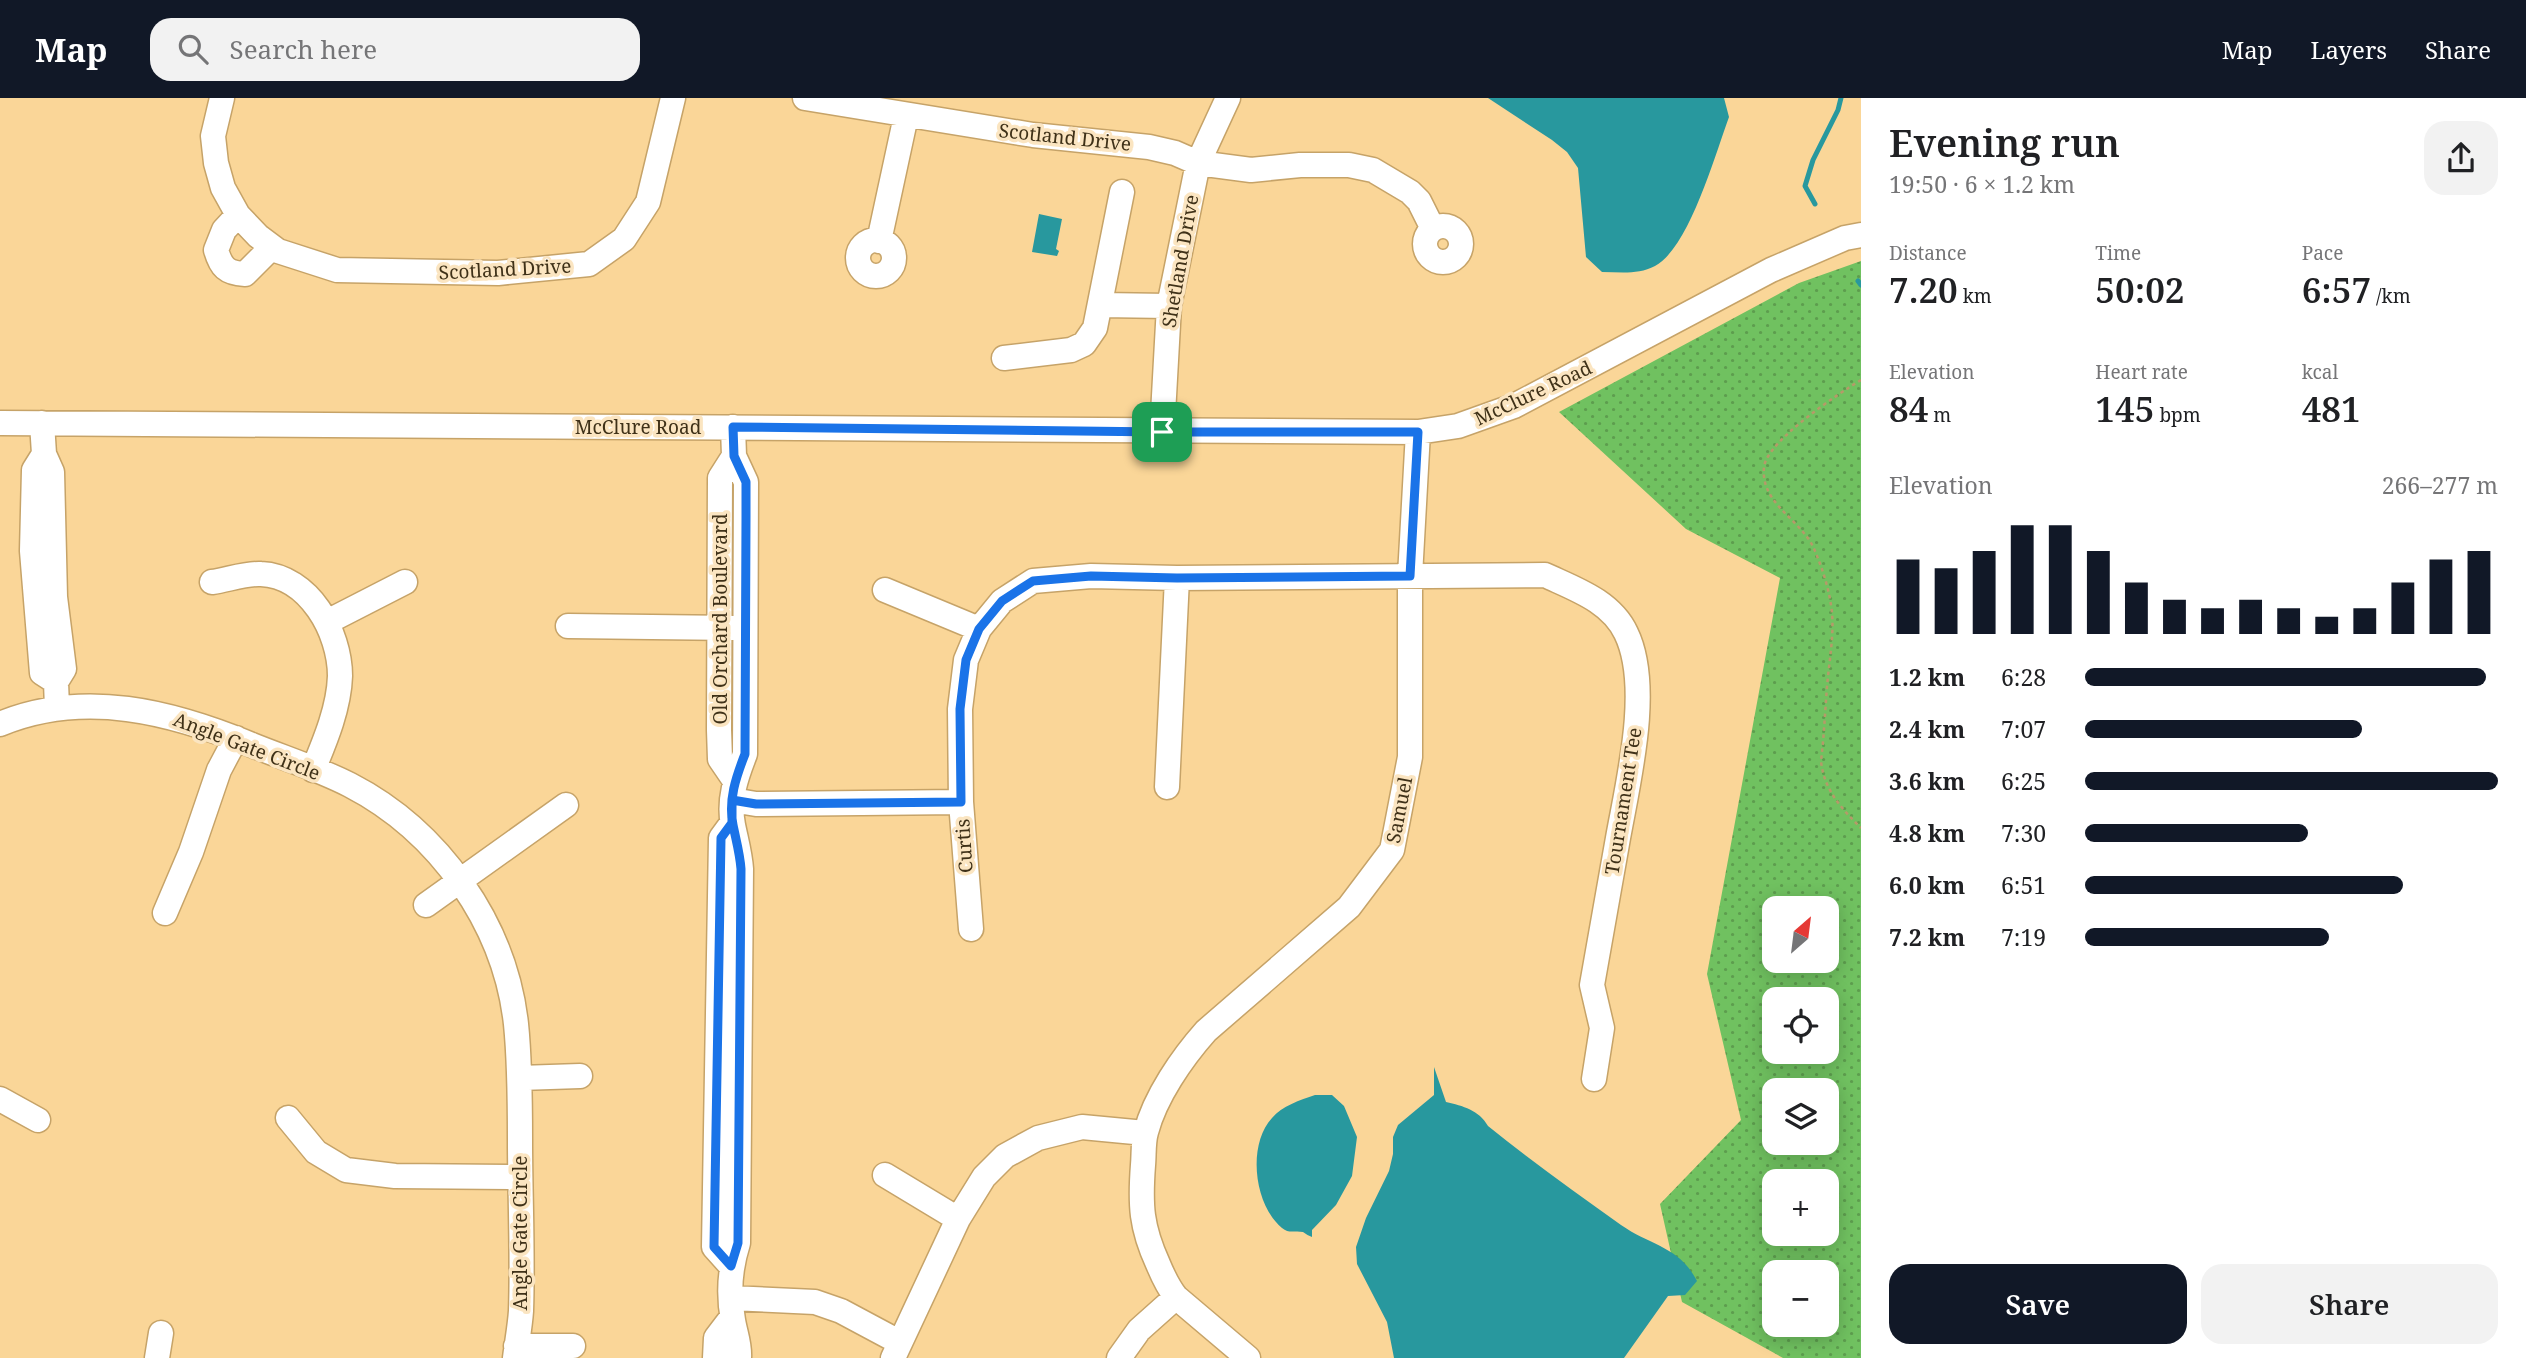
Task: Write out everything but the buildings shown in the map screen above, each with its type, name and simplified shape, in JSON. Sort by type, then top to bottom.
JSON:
[{"type":"street","name":"Scotland Drive","points":[[222,98],[213,136],[216,163],[223,188],[238,215],[278,251],[337,270],[498,273],[589,264],[624,239],[648,202],[673,98]]},
{"type":"street","name":"Scotland Drive","points":[[806,98],[1033,135],[1149,147],[1175,153],[1198,163],[1251,170],[1300,165],[1349,165],[1373,170],[1410,192],[1419,201],[1433,229]]},
{"type":"street","name":"Shetland Drive","points":[[1162,432],[1169,306],[1198,163],[1228,98]]},
{"type":"street","points":[[879,241],[906,116]]},
{"type":"street","points":[[1004,358],[1070,350],[1084,344],[1095,328],[1101,305],[1122,192]]},
{"type":"street","points":[[238,215],[224,230],[216,250],[221,266],[231,273],[245,274],[272,247]]},
{"type":"street","name":"McClure Road","points":[[0,423],[1418,432],[1458,426],[1514,406],[1771,270],[1845,238],[1861,234]]},
{"type":"street","points":[[1101,305],[1169,306]]},
{"type":"street","points":[[42,423],[44,454],[52,472],[55,597],[64,669],[56,682],[57,708]]},
{"type":"street","name":"Old Orchard Boulevard","points":[[733,427],[734,456],[746,482],[745,754],[733,801]]},
{"type":"street","name":"Samuel","points":[[1248,1358],[1168,1288],[1146,1238],[1142,1222],[1140,1200],[1145,1133],[1168,1081],[1186,1053],[1216,1022],[1349,907],[1392,850],[1402,810],[1410,757],[1410,576],[1418,432]]},
{"type":"street","name":"Old Orchard Boulevard","points":[[734,456],[720,478],[719,628],[720,759],[733,801],[741,869],[738,1243],[731,1266],[732,1308],[739,1358]]},
{"type":"street","points":[[212,582],[260,574],[288,581],[307,595],[327,622],[340,675],[326,738],[313,770]]},
{"type":"street","name":"Tournament Tee","points":[[1410,576],[1545,575],[1592,596],[1611,613],[1626,632],[1636,666],[1637,729],[1592,985],[1602,1028],[1594,1079]]},
{"type":"street","name":"Curtis","points":[[971,929],[961,802],[960,709],[966,660],[979,629],[1002,601],[1033,581],[1091,576],[1410,576]]},
{"type":"street","points":[[1167,788],[1177,578]]},
{"type":"street","points":[[327,622],[405,582]]},
{"type":"street","points":[[885,590],[979,629]]},
{"type":"street","points":[[568,626],[744,628]]},
{"type":"street","name":"Angle Gate Circle","points":[[0,724],[57,708],[94,705],[133,708],[175,717],[236,738],[350,785],[380,804],[430,846],[460,880],[486,920],[502,962],[516,1023],[520,1078],[521,1311],[516,1352],[573,1346]]},
{"type":"street","points":[[165,913],[191,852],[219,770],[236,738]]},
{"type":"street","points":[[733,801],[756,804],[961,802]]},
{"type":"street","points":[[426,905],[566,805]]},
{"type":"street","points":[[520,1078],[580,1076]]},
{"type":"street","points":[[0,1099],[38,1120]]},
{"type":"street","points":[[288,1118],[316,1152],[346,1170],[395,1177],[520,1177]]},
{"type":"street","points":[[732,1308],[815,1302],[841,1311],[896,1350],[958,1219],[984,1177],[1005,1156],[1038,1138],[1082,1127],[1145,1133]]},
{"type":"street","points":[[885,1175],[958,1219]]},
{"type":"street","points":[[1119,1358],[1139,1331],[1176,1297]]},
{"type":"street","name":"Old Orchard Boulevard","points":[[715,1358],[716,1338],[732,1308]]},
{"type":"street","points":[[157,1358],[161,1333]]},
{"type":"path","points":[[1861,380],[1782,440],[1769,453],[1764,467],[1766,488],[1773,500],[1809,538],[1827,587],[1832,611],[1832,637],[1822,773],[1830,793],[1861,828]]},
{"type":"green space","points":[[1861,261],[1861,1358],[1783,1358],[1682,1302],[1660,1204],[1741,1120],[1707,974],[1780,578],[1686,529],[1559,412],[1799,283]]},
{"type":"water","points":[[1488,98],[1724,98],[1729,117],[1700,199],[1679,240],[1667,256],[1655,266],[1642,271],[1602,272],[1586,257],[1578,168],[1567,152],[1552,140]]},
{"type":"water","points":[[1039,214],[1062,219],[1057,256],[1032,252]]},
{"type":"water","points":[[1434,1067],[1446,1102],[1475,1112],[1488,1126],[1554,1177],[1621,1225],[1673,1253],[1690,1269],[1697,1281],[1685,1295],[1668,1296],[1624,1358],[1394,1358],[1387,1322],[1357,1264],[1356,1247],[1366,1218],[1389,1171],[1393,1137],[1398,1125],[1434,1095]]},
{"type":"water","points":[[1315,1095],[1332,1095],[1344,1106],[1357,1137],[1352,1176],[1336,1205],[1312,1230],[1312,1237],[1303,1232],[1285,1230],[1273,1218],[1260,1190],[1257,1159],[1259,1143],[1272,1118],[1297,1101]]},
{"type":"waterway","points":[[1815,204],[1805,186],[1813,160],[1838,110],[1841,98]]},
{"type":"waterway","points":[[1858,281],[1861,285]]},
{"type":"route","points":[[1162,432],[733,427],[734,456],[746,482],[746,517],[745,754],[735,781],[732,800],[732,823],[741,869],[738,1243],[731,1266],[714,1247],[721,838],[732,823],[732,800],[756,804],[961,802],[960,709],[966,660],[979,629],[1002,601],[1033,581],[1091,576],[1410,576],[1418,432],[1162,432]]}]
